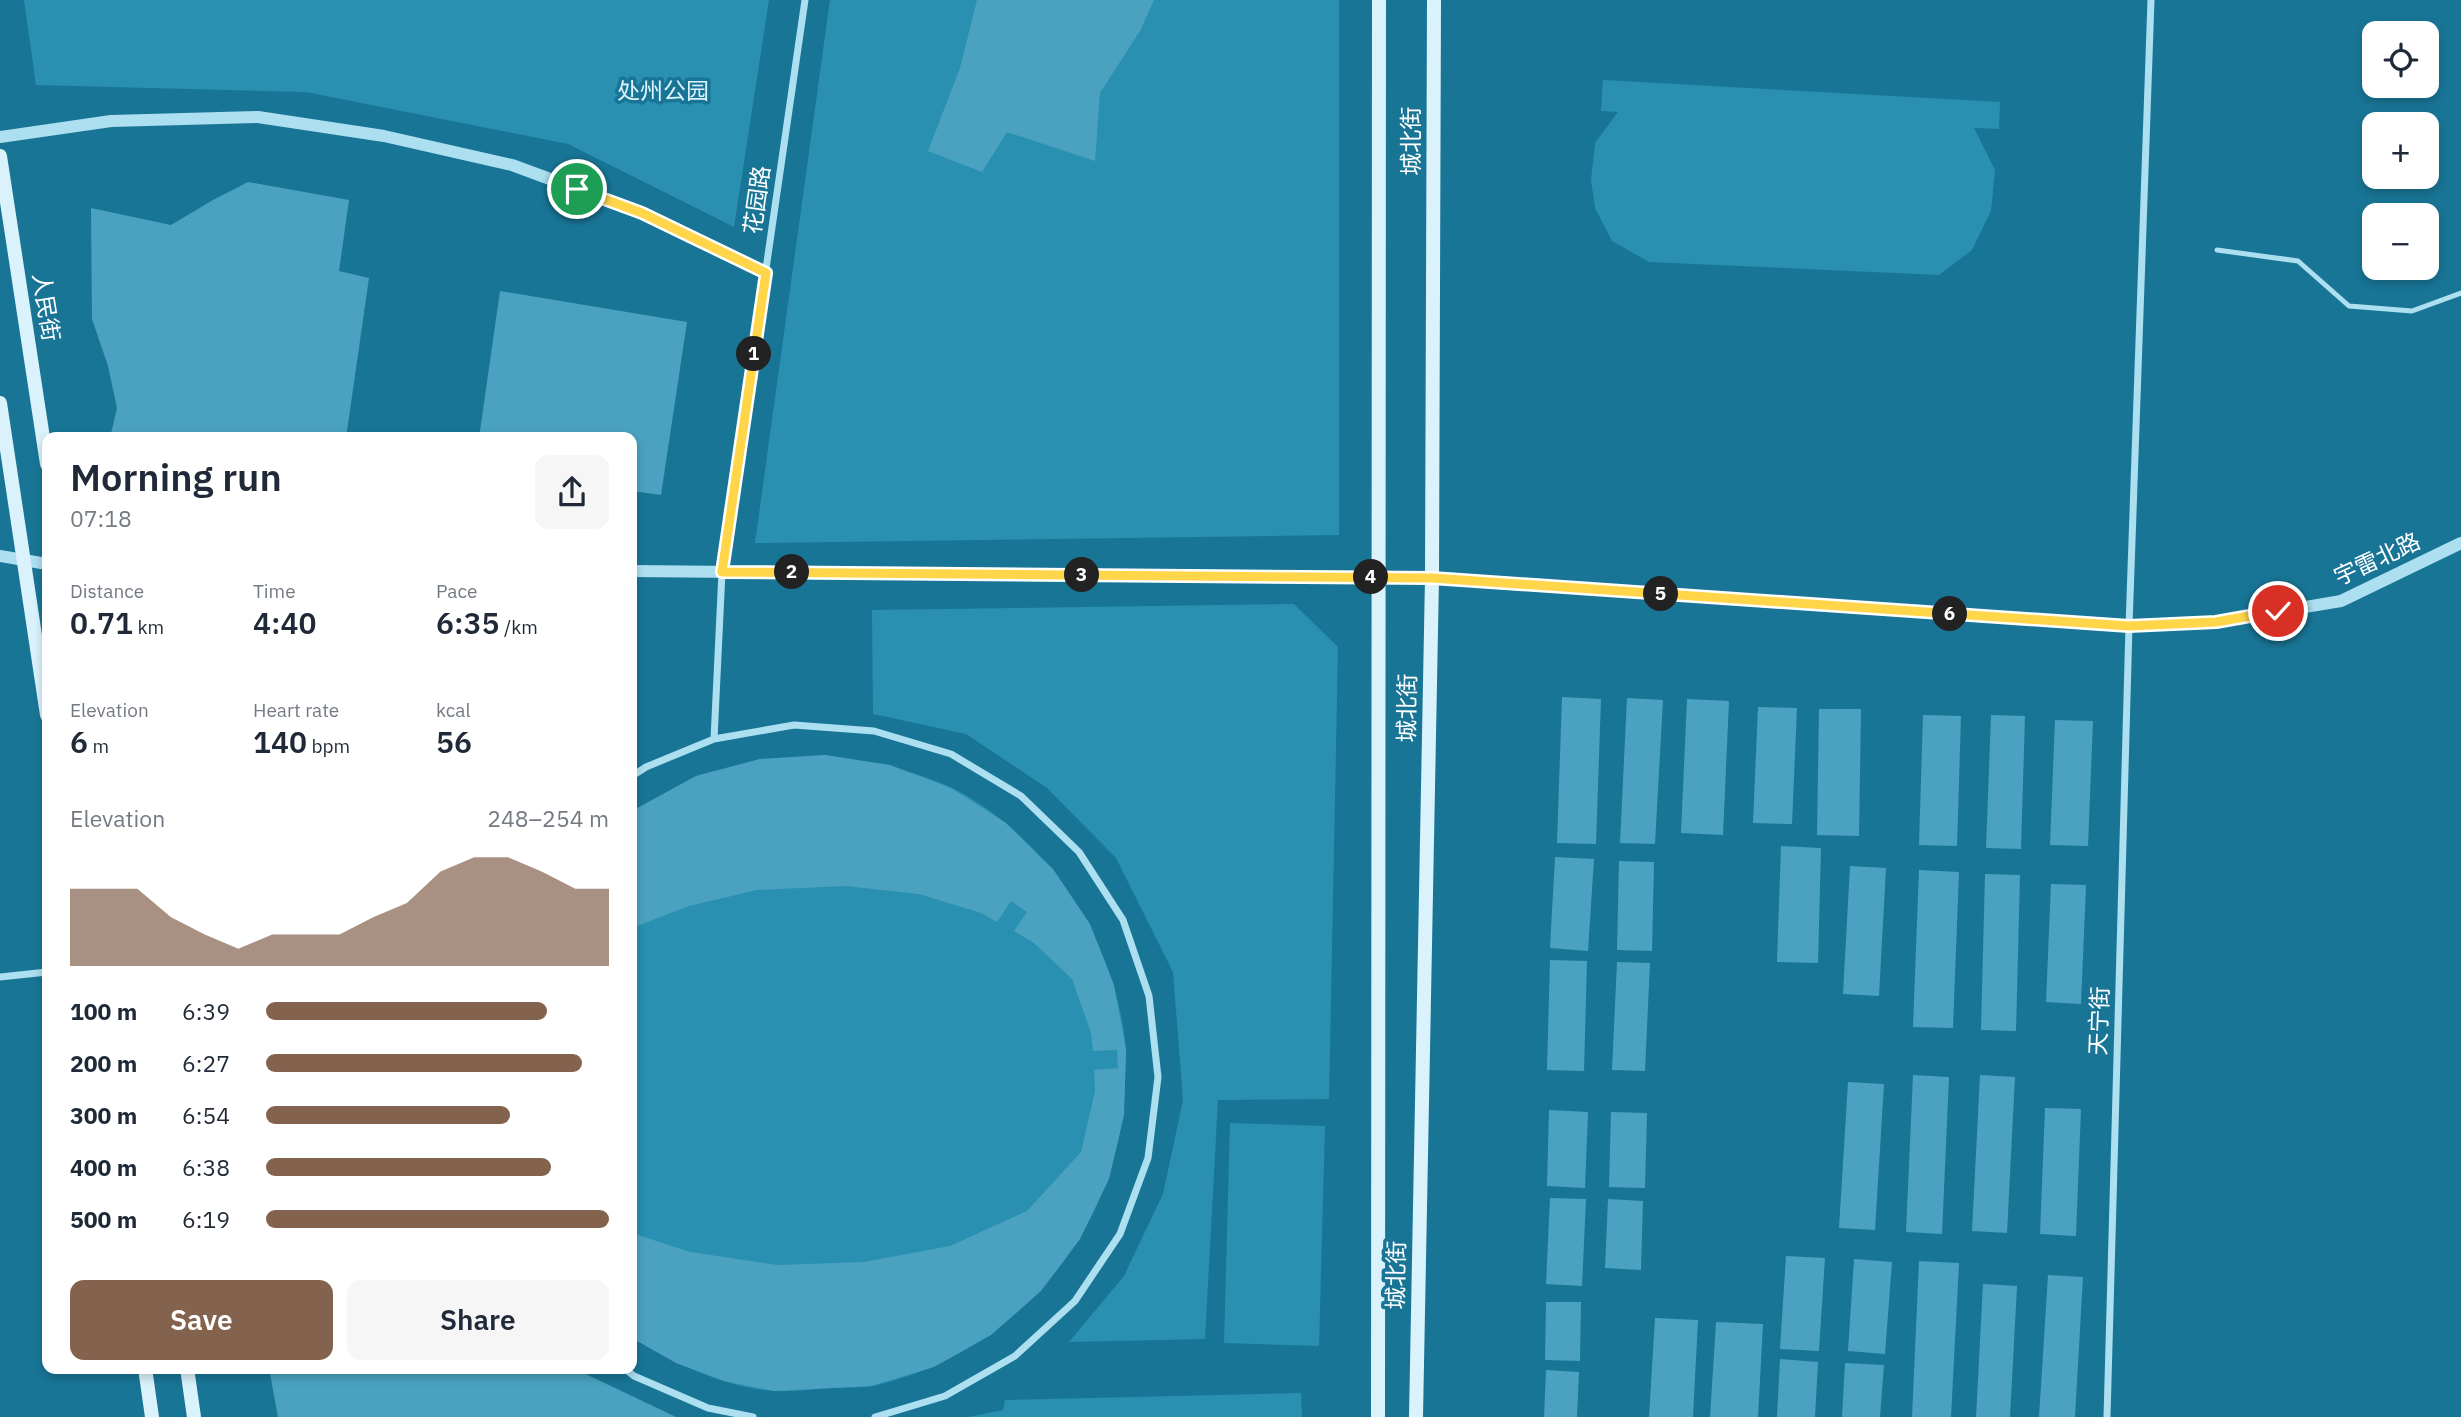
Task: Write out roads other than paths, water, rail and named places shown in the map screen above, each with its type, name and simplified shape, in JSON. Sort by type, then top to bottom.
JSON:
[{"type":"main road","name":"城北街","points":[[1378,1417],[1379,0]]},
{"type":"main road","name":"城北街","points":[[1416,1417],[1432,578],[1434,0]]},
{"type":"main road","name":"人民街","points":[[0,156],[42,432]]},
{"type":"main road","points":[[0,403],[42,681]]},
{"type":"main road","points":[[146,1374],[152,1417]]},
{"type":"main road","points":[[188,1374],[194,1417]]},
{"type":"street","name":"花园路","points":[[714,739],[722,572],[805,0]]},
{"type":"street","name":"天宁街","points":[[2107,1417],[2129,626],[2151,0]]},
{"type":"street","points":[[0,137],[111,121],[258,117],[384,136],[512,165],[642,213],[766,273]]},
{"type":"street","name":"宇雷北路","points":[[637,571],[1432,578],[2129,626],[2216,622],[2341,601],[2461,543]]},
{"type":"street","points":[[0,556],[42,563]]},
{"type":"street","points":[[637,773],[714,739],[793,725],[874,731],[951,754],[1021,796],[1079,852],[1123,920],[1149,996],[1158,1077],[1148,1158],[1120,1234],[1074,1301],[1015,1356],[945,1396],[875,1417]]},
{"type":"street","points":[[0,977],[42,973]]},
{"type":"street","points":[[632,1374],[708,1408],[753,1417]]},
{"type":"lane","points":[[2217,250],[2298,261],[2349,306],[2412,310],[2461,293]]},
{"type":"park label","name":"处州公园","points":[[663,91]]}]
